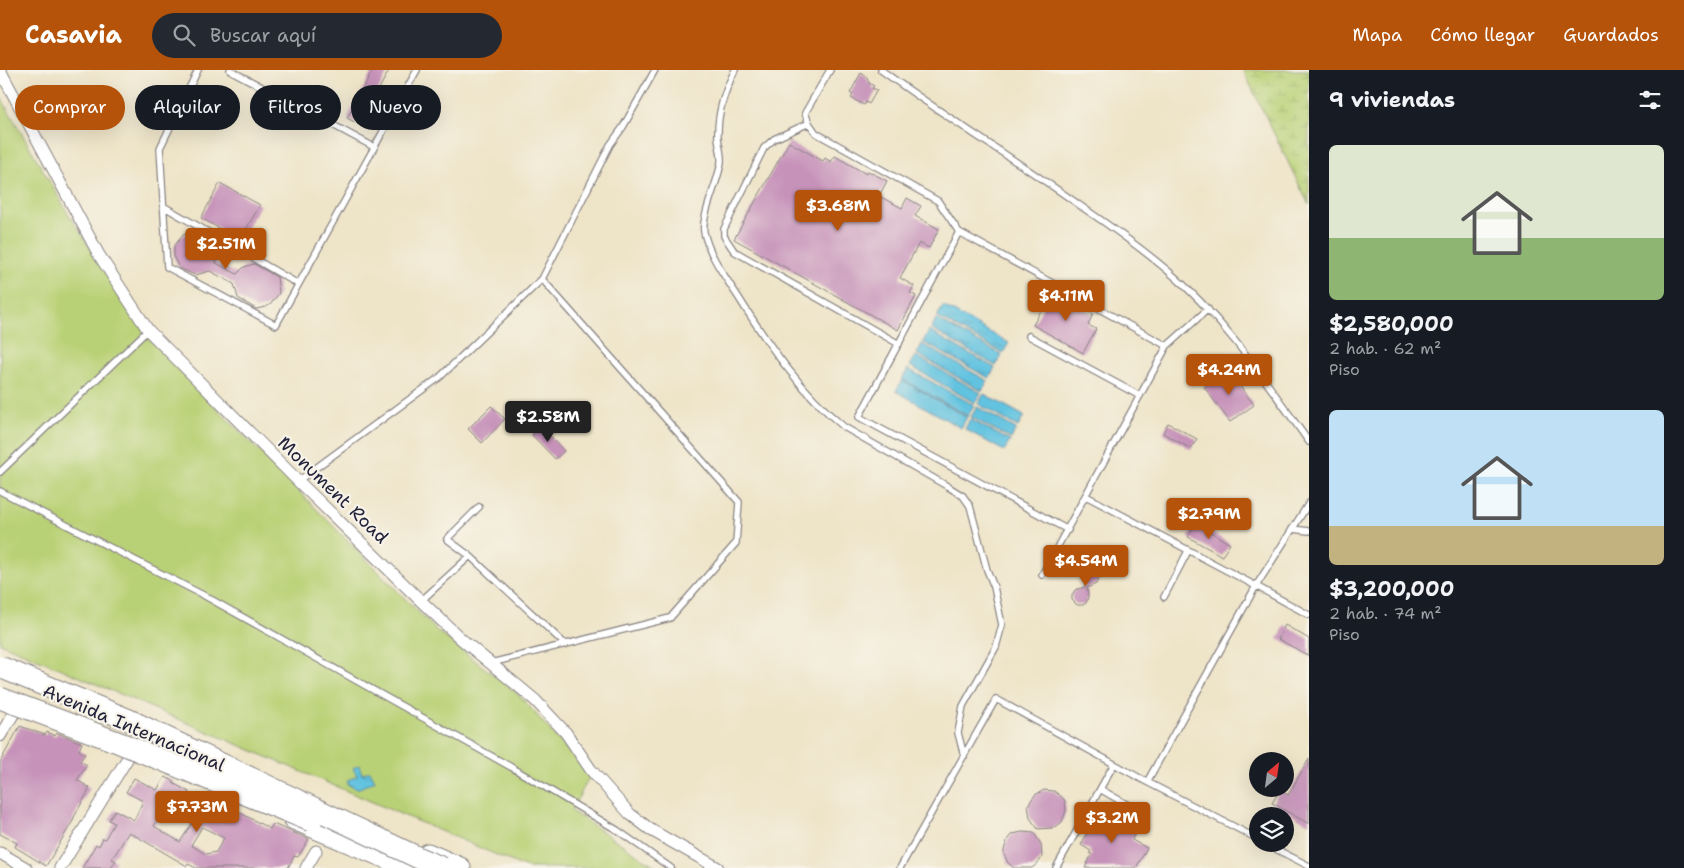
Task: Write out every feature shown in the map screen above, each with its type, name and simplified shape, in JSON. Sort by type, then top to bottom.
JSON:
[{"type":"highway","points":[[0,667],[129,720],[443,868]]},
{"type":"highway","name":"Avenida Internacional","points":[[0,672],[90,708],[460,868]]},
{"type":"highway","points":[[6,700],[120,743],[425,868]]},
{"type":"highway","name":"Avenida Internacional","points":[[6,700],[132,751],[381,860],[408,868]]},
{"type":"street","name":"Monument Road","points":[[0,70],[99,255],[148,330],[298,482],[421,601],[460,638],[535,700],[566,733],[591,770],[630,814],[651,830],[718,868]]},
{"type":"street","points":[[0,736],[6,700]]},
{"type":"street","points":[[60,868],[132,751]]},
{"type":"street","points":[[306,868],[316,851]]},
{"type":"street","points":[[0,852],[26,868]]},
{"type":"lane","points":[[198,70],[160,148],[167,267],[276,325],[417,70]]},
{"type":"lane","points":[[230,70],[374,147]]},
{"type":"lane","points":[[298,482],[440,377],[542,279],[610,145],[623,127],[655,70]]},
{"type":"lane","points":[[735,70],[723,101],[718,132],[721,161],[705,218],[704,230],[716,262],[756,325],[790,371],[835,420],[851,432],[963,496],[970,506],[987,570],[994,587],[1002,625],[996,647],[963,706],[958,733],[964,756]]},
{"type":"lane","points":[[830,70],[805,113],[816,133],[938,201],[959,232],[1167,346]]},
{"type":"lane","points":[[881,70],[1046,181],[1168,270],[1208,309],[1254,366],[1309,442]]},
{"type":"lane","points":[[809,123],[774,139],[764,148],[724,229],[724,236],[734,251],[898,344]]},
{"type":"lane","points":[[163,206],[298,284]]},
{"type":"lane","points":[[959,232],[859,417],[1068,530]]},
{"type":"lane","points":[[491,664],[670,618],[736,543],[739,502],[542,279]]},
{"type":"lane","points":[[1042,575],[1167,346],[1208,309]]},
{"type":"lane","points":[[0,472],[148,330]]},
{"type":"lane","points":[[1029,336],[1140,396]]},
{"type":"lane","points":[[0,491],[205,596],[511,767],[617,830],[671,868]]},
{"type":"lane","points":[[1086,496],[1309,614]]},
{"type":"lane","points":[[1147,782],[1256,586],[1309,503]]},
{"type":"lane","points":[[479,507],[447,539],[470,556],[566,645]]},
{"type":"lane","points":[[1292,529],[1309,531]]},
{"type":"lane","points":[[1164,597],[1188,550]]},
{"type":"lane","points":[[421,601],[470,556]]},
{"type":"lane","points":[[900,868],[996,699],[1147,782],[1249,834]]},
{"type":"lane","points":[[1056,868],[1114,764]]},
{"type":"lane","points":[[1100,789],[1140,812]]},
{"type":"lane","points":[[1282,852],[1309,866]]},
{"type":"green space","points":[[1243,70],[1309,70],[1309,205]]},
{"type":"green space","points":[[0,96],[15,122],[15,130],[20,130],[69,215],[154,345],[437,631],[519,695],[590,776],[571,811],[658,868],[527,868],[0,643]]},
{"type":"water","points":[[943,306],[1009,343],[1003,353],[937,317]]},
{"type":"water","points":[[936,319],[1002,355],[996,366],[931,329]]},
{"type":"water","points":[[929,331],[995,368],[989,378],[923,342]]},
{"type":"water","points":[[922,344],[988,381],[982,391],[917,354]]},
{"type":"water","points":[[916,356],[981,393],[975,403],[910,366]]},
{"type":"water","points":[[908,369],[974,405],[968,416],[902,379]]},
{"type":"water","points":[[902,380],[967,417],[961,428],[896,391]]},
{"type":"water","points":[[984,394],[1024,416],[1018,427],[978,404]]},
{"type":"water","points":[[977,407],[1016,429],[1011,439],[971,417]]},
{"type":"water","points":[[970,419],[1010,441],[1004,451],[965,429]]},
{"type":"water","points":[[359,765],[362,774],[370,771],[375,781],[357,789],[347,784],[348,780],[357,776],[353,768]]},
{"type":"building","points":[[373,70],[389,70],[381,85],[365,85]]},
{"type":"building","points":[[861,73],[874,86],[872,88],[877,90],[869,104],[866,102],[864,105],[851,98],[853,95],[850,93]]},
{"type":"building","points":[[351,111],[351,120],[347,118]]},
{"type":"building","points":[[789,142],[823,161],[825,158],[831,162],[835,156],[866,174],[868,171],[887,181],[879,196],[902,208],[907,198],[921,206],[915,216],[939,229],[929,248],[919,243],[900,278],[914,286],[910,293],[916,296],[898,330],[734,239]]},
{"type":"building","points":[[220,183],[260,205],[240,240],[201,218]]},
{"type":"building","points":[[196,230],[215,241],[218,250],[216,263],[237,274],[244,267],[254,264],[277,277],[279,293],[271,304],[256,309],[238,298],[234,284],[210,271],[195,275],[179,268],[174,258],[174,246],[183,235]]},
{"type":"building","points":[[1052,291],[1093,314],[1088,325],[1096,329],[1083,353],[1033,325]]},
{"type":"building","points":[[1228,370],[1254,405],[1230,422],[1204,387]]},
{"type":"building","points":[[491,406],[505,419],[482,443],[468,429]]},
{"type":"building","points":[[1168,423],[1197,439],[1191,449],[1163,433]]},
{"type":"building","points":[[541,426],[564,451],[555,459],[532,435]]},
{"type":"building","points":[[1196,523],[1230,544],[1222,556],[1188,537]]},
{"type":"building","points":[[1090,569],[1097,571],[1100,577],[1096,584],[1087,588],[1088,597],[1086,603],[1077,605],[1072,600],[1072,595],[1075,590],[1085,587],[1083,574]]},
{"type":"building","points":[[1285,625],[1309,639],[1309,656],[1278,639]]},
{"type":"building","points":[[20,726],[45,735],[47,732],[55,736],[57,733],[82,743],[79,750],[85,754],[80,761],[87,765],[77,780],[90,788],[46,866],[15,847],[17,843],[0,834],[0,762]]},
{"type":"building","points":[[1309,759],[1309,824],[1294,815],[1294,807],[1279,807],[1272,803],[1275,798],[1294,798],[1294,785]]},
{"type":"building","points":[[165,777],[189,792],[186,798],[211,807],[235,819],[239,812],[270,829],[273,824],[309,839],[298,857],[294,856],[288,868],[196,868],[188,864],[187,866],[129,832],[112,859],[116,861],[111,868],[82,868],[96,844],[99,846],[103,838],[105,839],[114,823],[109,820],[115,810],[134,820],[143,801],[126,792],[134,778],[157,790]],"holes":[[[165,806],[186,816],[192,823],[180,842],[154,826]],[[202,827],[224,838],[216,852],[206,854],[191,845]]]},
{"type":"building","points":[[1044,790],[1054,791],[1062,797],[1065,801],[1066,811],[1062,822],[1057,826],[1038,829],[1030,818],[1028,805],[1035,795]]},
{"type":"building","points":[[1105,811],[1110,814],[1109,816],[1136,831],[1132,840],[1147,848],[1136,868],[1085,868],[1092,854],[1089,853],[1091,851],[1081,845],[1097,813]]},
{"type":"building","points":[[1022,832],[1034,833],[1041,844],[1042,857],[1032,868],[1014,868],[1008,863],[1004,854],[1007,841],[1013,834]]}]
